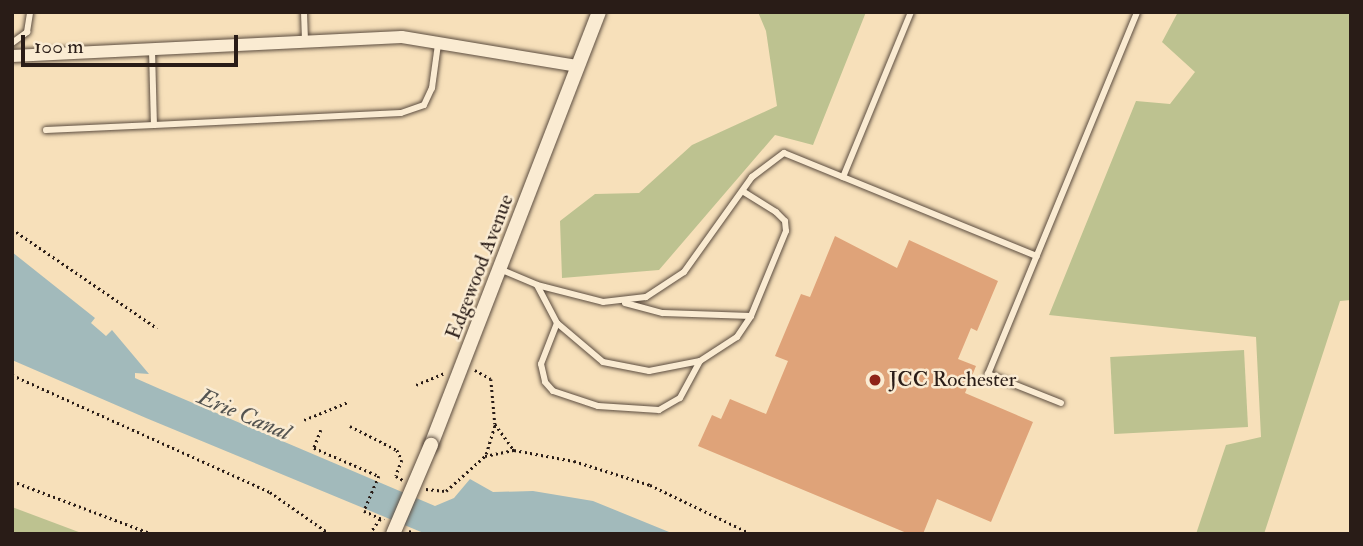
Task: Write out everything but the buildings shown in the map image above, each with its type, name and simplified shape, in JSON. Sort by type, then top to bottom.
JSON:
[{"type":"street","name":"Edgewood Avenue","points":[[393,534],[502,270],[599,12]]},
{"type":"street","points":[[12,56],[402,37],[439,41],[577,66]]},
{"type":"lane","points":[[12,43],[27,32],[30,12]]},
{"type":"lane","points":[[304,12],[305,42]]},
{"type":"lane","points":[[842,177],[911,12]]},
{"type":"lane","points":[[1061,403],[988,374],[1137,12]]},
{"type":"lane","points":[[46,130],[401,113],[424,105],[432,88],[439,41]]},
{"type":"lane","points":[[152,50],[154,125]]},
{"type":"lane","points":[[625,303],[666,287],[684,272],[764,164],[783,153],[1037,256]]},
{"type":"lane","points":[[537,285],[557,323],[614,367],[649,371],[700,361],[737,337],[751,316],[786,231],[785,221],[743,191]]},
{"type":"lane","points":[[502,270],[537,285],[603,302],[625,303],[676,315],[751,316]]},
{"type":"lane","points":[[557,323],[541,365],[545,382],[553,391],[598,406],[659,410],[680,398],[700,361]]},
{"type":"path","points":[[12,229],[157,328]]},
{"type":"path","points":[[479,370],[494,385],[495,424],[485,456]]},
{"type":"path","points":[[416,385],[449,372]]},
{"type":"path","points":[[12,374],[270,492],[330,534]]},
{"type":"path","points":[[304,420],[348,402]]},
{"type":"path","points":[[495,424],[514,450]]},
{"type":"path","points":[[350,426],[397,450],[402,460],[396,477],[408,482]]},
{"type":"path","points":[[321,430],[314,448],[379,476],[364,511],[380,519],[369,534]]},
{"type":"path","points":[[421,487],[446,491],[485,456],[514,450],[574,461],[650,485],[751,534]]},
{"type":"path","points":[[12,481],[152,534]]},
{"type":"green space","points":[[758,12],[866,12],[813,145],[775,135],[659,270],[562,278],[560,221],[595,194],[639,193],[692,145],[777,106],[766,31]]},
{"type":"green space","points":[[1178,12],[1351,12],[1351,300],[1340,301],[1264,534],[1196,534],[1226,445],[1261,437],[1256,337],[1049,315],[1136,101],[1170,104],[1195,72],[1162,42]]},
{"type":"green space","points":[[1244,350],[1248,427],[1114,434],[1110,357]]},
{"type":"green space","points":[[12,507],[84,534],[12,534]]},
{"type":"water","points":[[12,252],[95,318],[91,323],[106,336],[112,330],[149,374],[135,373],[135,378],[160,389],[435,506],[454,498],[470,479],[493,492],[533,491],[593,501],[674,534],[426,534],[146,418],[12,360]]},
{"type":"place","name":"JCC Rochester","points":[[875,380]]},
{"type":"water label","name":"Erie Canal","points":[[244,415]]}]
